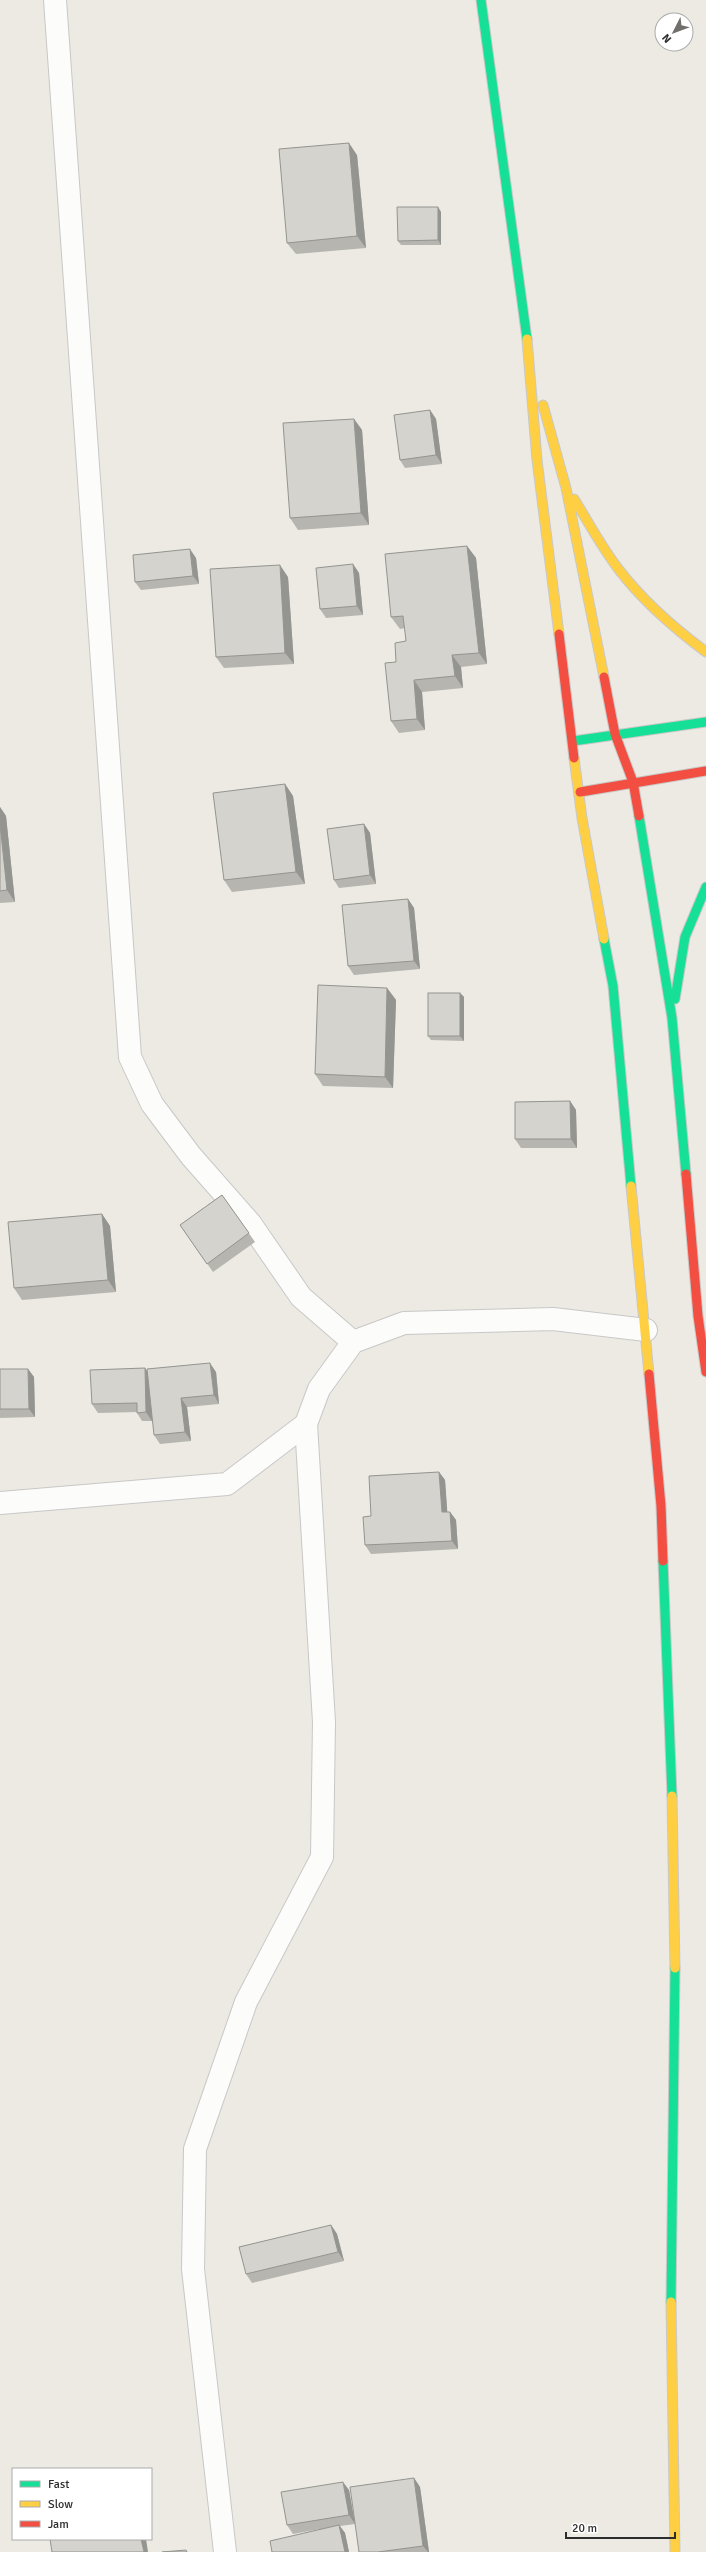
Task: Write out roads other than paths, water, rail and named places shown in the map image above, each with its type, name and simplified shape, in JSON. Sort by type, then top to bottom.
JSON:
[{"type":"street","points":[[55,0],[130,1057],[152,1104],[191,1156],[250,1223],[301,1297],[353,1342]]},
{"type":"street","points":[[481,0],[531,366],[538,460],[582,818],[613,986],[646,1330],[661,1506],[674,1847],[675,2080],[672,2329],[675,2552]]},
{"type":"street","points":[[531,366],[566,488],[615,734],[633,782],[672,1018],[698,1316],[706,1372]]},
{"type":"street","points":[[566,488],[609,558],[635,590],[666,622],[706,652]]},
{"type":"street","points":[[573,741],[706,722]]},
{"type":"street","points":[[580,792],[706,771]]},
{"type":"street","points":[[672,1018],[685,937],[706,887]]},
{"type":"street","points":[[225,2552],[193,2269],[195,2148],[246,2002],[322,1857],[324,1722],[306,1424],[319,1389],[353,1342],[404,1323],[553,1319],[646,1330]]},
{"type":"street","points":[[0,1503],[227,1484],[306,1424]]}]
